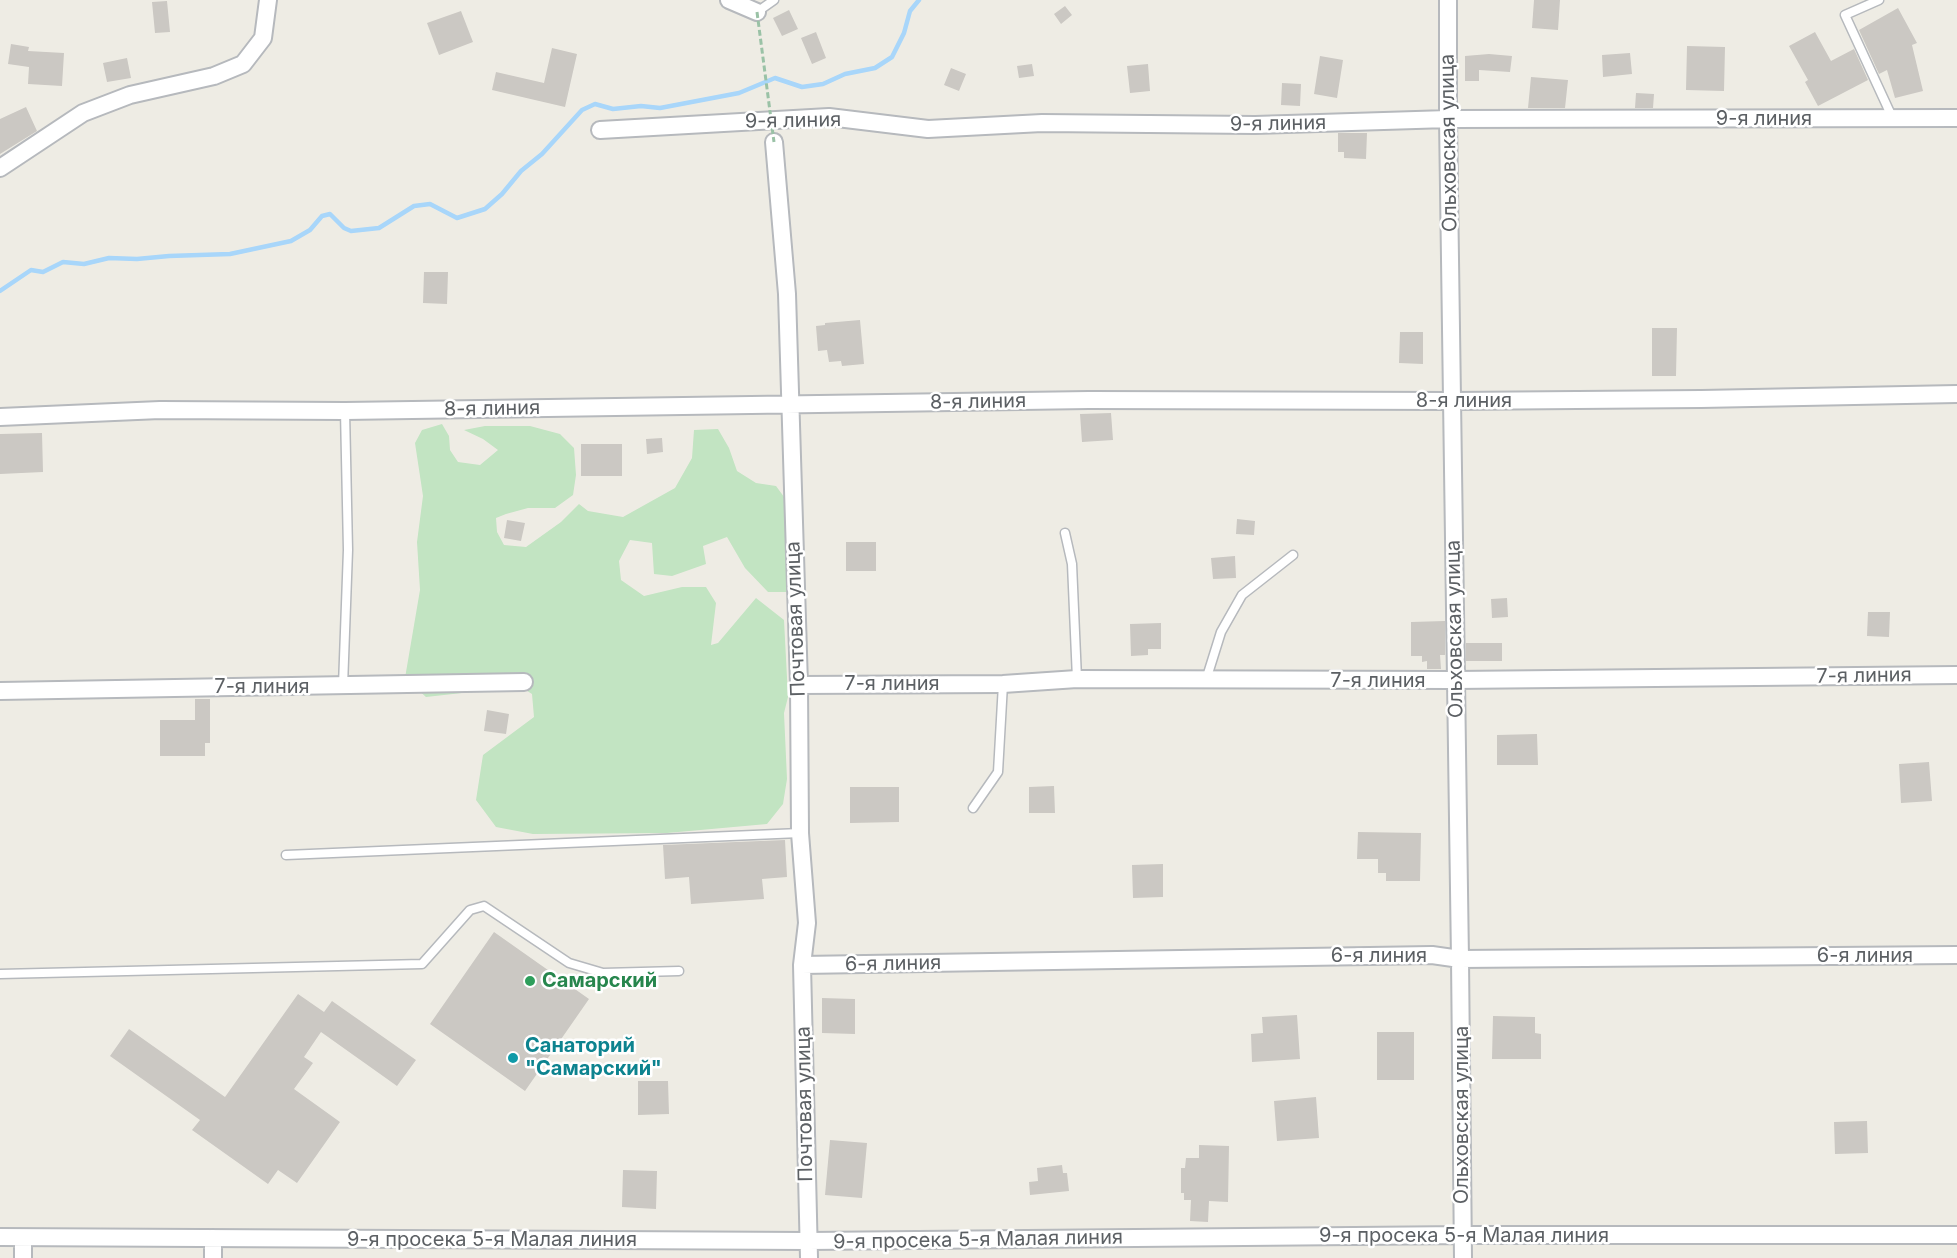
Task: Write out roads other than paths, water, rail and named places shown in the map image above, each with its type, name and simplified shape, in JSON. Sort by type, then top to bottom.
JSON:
[{"type":"street","points":[[0,168],[83,113],[130,95],[214,76],[243,64],[263,38],[268,0]]},
{"type":"street","points":[[729,0],[757,12]]},
{"type":"street","name":"Ольховская улица","points":[[1449,0],[1448,119],[1463,1258]]},
{"type":"street","name":"9-я линия","points":[[600,130],[829,117],[928,129],[1042,123],[1255,125],[1448,119],[1957,118]]},
{"type":"street","name":"Почтовая улица","points":[[774,142],[787,294],[799,685],[800,833],[807,923],[801,965],[808,1250]]},
{"type":"street","name":"8-я линия","points":[[0,417],[160,411],[345,411],[1089,400],[1453,401],[1957,394]]},
{"type":"street","name":"7-я линия","points":[[799,685],[1003,684],[1077,679],[1455,681],[1957,675]]},
{"type":"street","name":"7-я линия","points":[[0,691],[524,682]]},
{"type":"street","name":"6-я линия","points":[[801,965],[1432,955],[1460,959],[1957,955]]},
{"type":"street","name":"9-я просека 5-я Малая линия","points":[[0,1237],[213,1238],[808,1250],[1463,1235],[1957,1235]]},
{"type":"street","points":[[23,1238],[23,1258]]},
{"type":"street","points":[[213,1238],[213,1258]]},
{"type":"lane","points":[[757,12],[774,0]]},
{"type":"lane","points":[[1879,0],[1845,15],[1893,119]]},
{"type":"lane","points":[[343,686],[348,550],[345,411]]},
{"type":"lane","points":[[1065,533],[1072,564],[1077,679]]},
{"type":"lane","points":[[1206,681],[1221,632],[1242,595],[1293,555]]},
{"type":"lane","points":[[973,808],[998,772],[1003,684]]},
{"type":"lane","points":[[286,855],[800,833]]},
{"type":"lane","points":[[0,974],[422,964],[470,910],[484,906],[569,963],[603,973],[679,971]]},
{"type":"waterway","points":[[0,291],[31,270],[43,272],[63,262],[84,264],[109,258],[137,259],[230,254],[291,241],[310,230],[322,216],[330,214],[344,228],[351,231],[379,228],[414,206],[430,204],[457,218],[485,209],[502,194],[521,171],[542,154],[582,110],[595,104],[613,109],[641,106],[660,108],[739,93],[775,78],[802,87],[823,84],[845,74],[875,68],[892,57],[904,33],[910,11],[919,0]]},
{"type":"place","name":"Самарский","points":[[530,981]]},
{"type":"place","name":"Санаторий \"Самарский\"","points":[[513,1058]]}]
